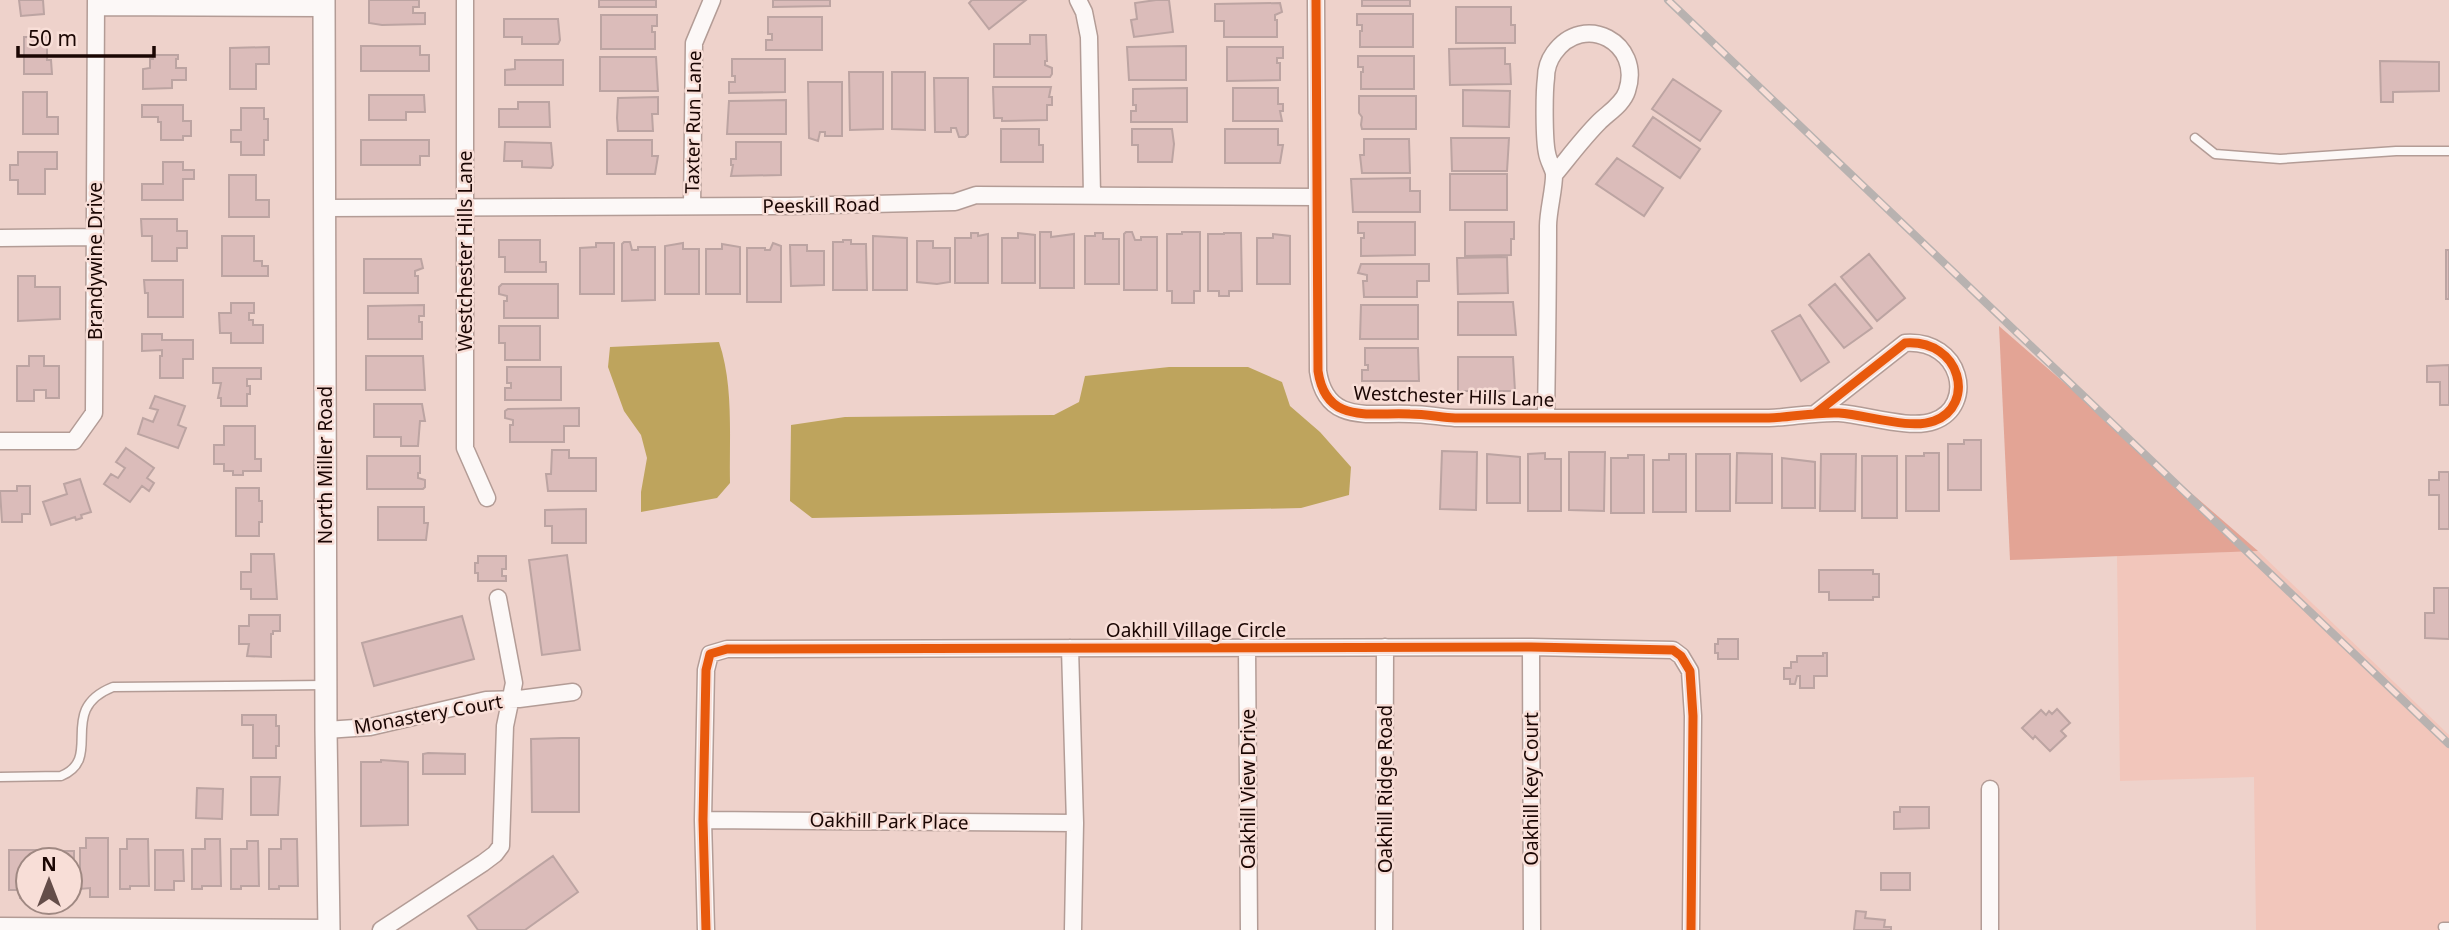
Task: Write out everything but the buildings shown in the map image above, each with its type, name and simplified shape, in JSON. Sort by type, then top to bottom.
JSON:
[{"type":"street","name":"Westchester Hills Lane","points":[[465,0],[465,448],[487,498]]},
{"type":"street","name":"Taxter Run Lane","points":[[692,206],[694,43],[712,0]]},
{"type":"street","points":[[1078,0],[1084,12],[1089,37],[1092,195]]},
{"type":"street","name":"Westchester Hills Lane","points":[[1316,0],[1318,371],[1320,385],[1326,397],[1337,407],[1353,413],[1454,418],[1769,418],[1816,413],[1863,415],[1915,425],[1938,420],[1948,412],[1954,401],[1958,376],[1939,349],[1928,344],[1905,342],[1816,413]]},
{"type":"street","points":[[97,4],[324,4]]},
{"type":"street","name":"Brandywine Drive","points":[[0,441],[74,441],[94,413],[97,4]]},
{"type":"street","name":"North Miller Road","points":[[324,4],[329,929]]},
{"type":"street","points":[[1546,418],[1548,217],[1554,175],[1546,151],[1545,79],[1554,54],[1574,37],[1598,34],[1616,44],[1625,55],[1629,66],[1628,88],[1625,96],[1554,175]]},
{"type":"street","name":"Peeskill Road","points":[[324,208],[955,202],[976,195],[1316,197]]},
{"type":"street","points":[[0,238],[95,237]]},
{"type":"street","points":[[381,930],[483,863],[501,846],[505,726],[514,683],[498,598]]},
{"type":"street","name":"Oakhill View Drive","points":[[1247,647],[1249,930]]},
{"type":"street","name":"Oakhill Ridge Road","points":[[1384,930],[1385,647]]},
{"type":"street","name":"Oakhill Village Circle","points":[[706,930],[706,670],[710,654],[718,650],[1531,647],[1673,650],[1687,663],[1693,716],[1691,930]]},
{"type":"street","name":"Oakhill Key Court","points":[[1531,647],[1532,930]]},
{"type":"street","points":[[1070,648],[1075,823],[1073,930]]},
{"type":"street","name":"Monastery Court","points":[[326,730],[370,727],[486,700],[573,692]]},
{"type":"street","points":[[1990,789],[1990,930]]},
{"type":"street","name":"Oakhill Park Place","points":[[704,820],[1075,823]]},
{"type":"street","points":[[0,926],[329,929]]},
{"type":"lane","points":[[2195,138],[2215,153],[2280,159],[2396,151],[2449,151]]},
{"type":"lane","points":[[0,777],[61,776],[70,773],[79,762],[83,715],[87,705],[113,687],[326,685]]},
{"type":"shaded area","points":[[1999,326],[2258,551],[2010,560]]},
{"type":"shaded area","points":[[719,342],[729,394],[730,483],[717,498],[641,512],[641,492],[647,458],[641,435],[624,411],[608,367],[610,347]]},
{"type":"shaded area","points":[[1169,367],[1248,367],[1282,382],[1290,406],[1320,432],[1351,467],[1349,495],[1301,508],[812,518],[790,501],[791,425],[845,417],[1054,415],[1079,402],[1085,376]]},
{"type":"shaded area","points":[[2258,551],[2449,735],[2449,930],[2256,930],[2254,777],[2120,781],[2117,556]]},
{"type":"railway","points":[[1668,0],[2449,744]]},
{"type":"cycle path","points":[[1316,0],[1318,371],[1330,400],[1340,408],[1365,414],[1416,414],[1455,418],[1769,418],[1839,413],[1913,424],[1934,421],[1947,413],[1955,402],[1957,375],[1950,362],[1939,351],[1924,345],[1905,343],[1816,413]]},
{"type":"cycle path","points":[[706,930],[703,820],[706,670],[710,654],[727,649],[1531,647],[1673,650],[1681,656],[1690,671],[1693,716],[1691,930]]}]
